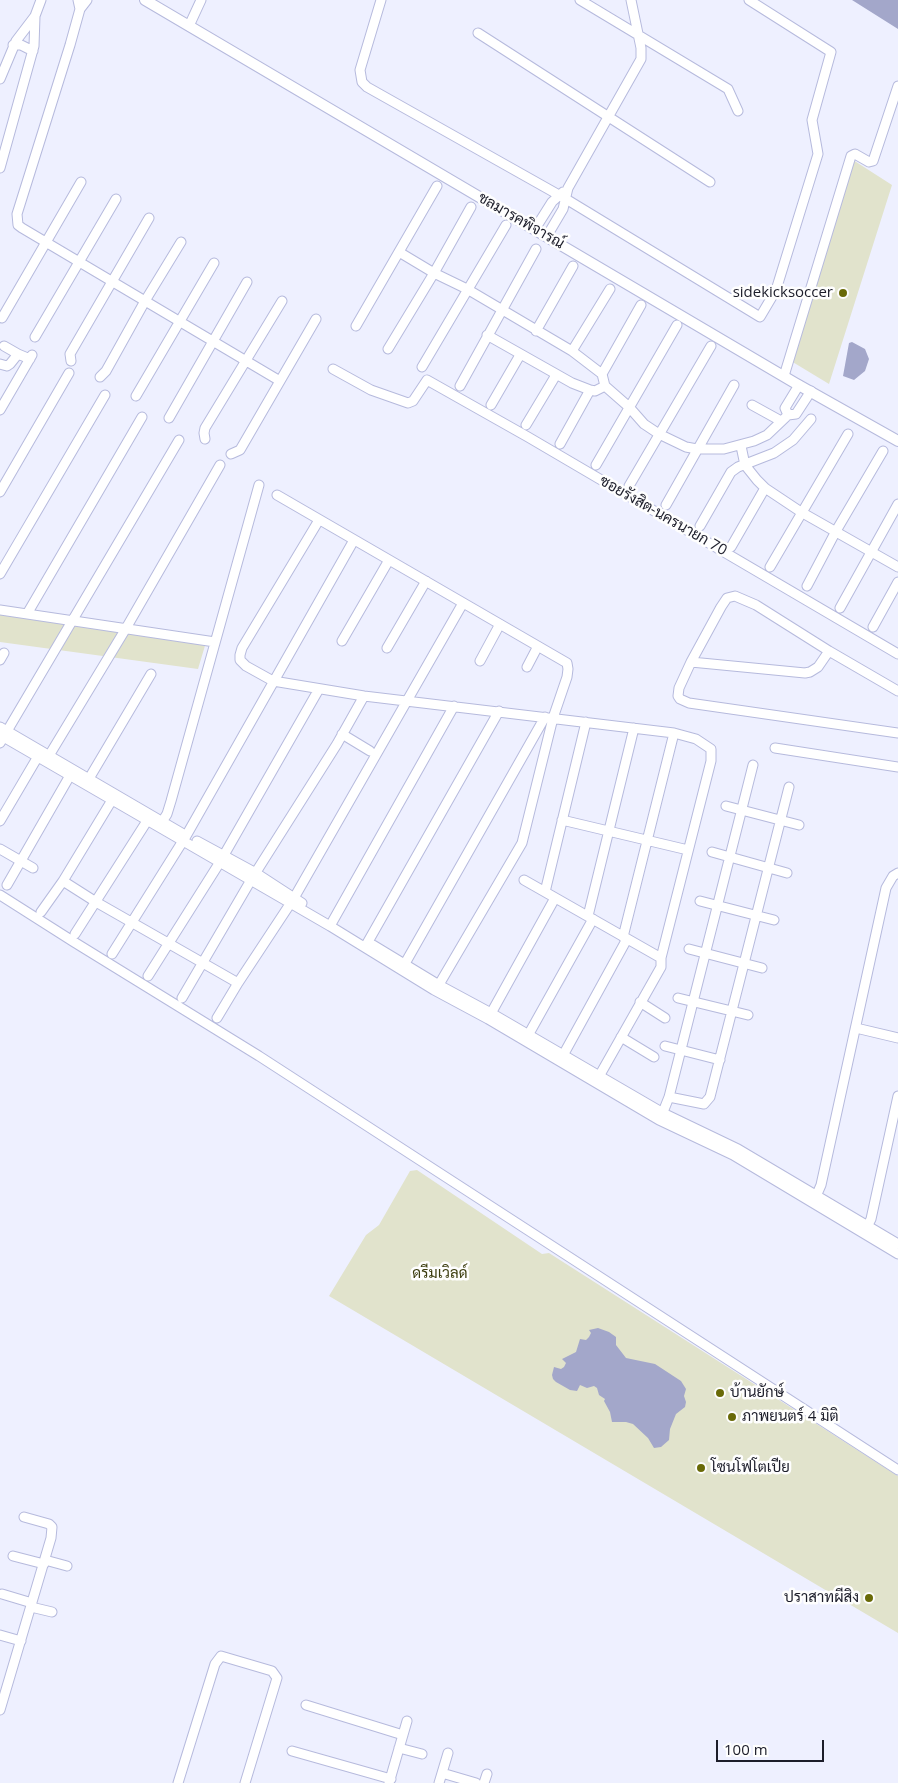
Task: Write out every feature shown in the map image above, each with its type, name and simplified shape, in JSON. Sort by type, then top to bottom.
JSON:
[{"type":"street","points":[[0,79],[13,45],[35,16],[41,0]]},
{"type":"street","points":[[87,0],[79,4],[46,125],[17,214],[17,220],[22,228],[46,243],[280,381]]},
{"type":"street","name":"ชลมารคพิจารณ์","points":[[145,0],[799,385],[898,441]]},
{"type":"street","points":[[189,26],[201,0]]},
{"type":"street","points":[[381,0],[360,70],[362,82],[374,91],[562,197],[760,317],[776,290],[818,154],[812,120],[831,52],[750,0]]},
{"type":"street","points":[[580,0],[638,37],[728,89],[738,111]]},
{"type":"street","points":[[535,229],[552,202],[562,197],[568,188],[641,59],[630,0]]},
{"type":"street","points":[[0,168],[4,139],[33,50],[35,16]]},
{"type":"street","points":[[478,33],[710,182]]},
{"type":"street","points":[[13,45],[21,44],[33,50]]},
{"type":"street","points":[[784,376],[852,156],[855,154],[869,162],[873,161],[898,86]]},
{"type":"street","points":[[2,318],[81,182]]},
{"type":"street","points":[[356,326],[438,186]]},
{"type":"street","points":[[547,236],[563,209],[562,197]]},
{"type":"street","points":[[35,337],[116,199]]},
{"type":"street","points":[[388,349],[434,273],[470,207]]},
{"type":"street","points":[[72,361],[70,354],[149,218]]},
{"type":"street","points":[[422,367],[506,224]]},
{"type":"street","points":[[100,377],[106,371],[181,242]]},
{"type":"street","points":[[460,386],[536,249]]},
{"type":"street","points":[[399,252],[434,273],[468,289],[572,351],[602,374],[606,386],[644,424],[659,434],[686,447],[724,449],[741,446],[767,435],[784,418],[796,414],[811,391]]},
{"type":"street","points":[[136,396],[214,263]]},
{"type":"street","points":[[536,331],[574,266]]},
{"type":"street","points":[[170,418],[247,282]]},
{"type":"street","points":[[572,351],[610,289]]},
{"type":"street","points":[[205,439],[205,428],[282,301]]},
{"type":"street","points":[[602,374],[641,305]]},
{"type":"street","points":[[231,454],[240,450],[316,319]]},
{"type":"street","points":[[596,466],[677,325]]},
{"type":"street","points":[[487,335],[556,375],[590,390],[595,391],[606,386]]},
{"type":"street","points":[[0,410],[31,357],[18,354],[4,346]]},
{"type":"street","points":[[628,486],[711,346]]},
{"type":"street","points":[[0,364],[7,366],[18,354]]},
{"type":"street","points":[[491,405],[520,355]]},
{"type":"street","name":"ซอยรังสิต-นครนายก 70","points":[[334,369],[372,390],[408,403],[414,401],[427,380],[528,436],[898,654]]},
{"type":"street","points":[[0,492],[70,373]]},
{"type":"street","points":[[526,425],[556,375]]},
{"type":"street","points":[[666,505],[734,385]]},
{"type":"street","points":[[784,418],[785,408],[799,385]]},
{"type":"street","points":[[560,444],[590,390]]},
{"type":"street","points":[[0,574],[105,395]]},
{"type":"street","points":[[752,405],[784,418]]},
{"type":"street","points":[[27,614],[142,417]]},
{"type":"street","points":[[700,526],[731,472],[738,467],[774,453],[793,440],[812,419]]},
{"type":"street","points":[[770,567],[848,434]]},
{"type":"street","points":[[180,440],[74,620],[2,735],[44,756],[254,876],[367,944],[403,967],[435,991],[490,1016],[661,1117],[738,1149],[815,1200],[865,1230],[898,1254]]},
{"type":"street","points":[[741,446],[745,465],[756,480],[765,488],[801,512],[898,567]]},
{"type":"street","points":[[807,586],[836,531],[884,451]]},
{"type":"street","points":[[0,821],[125,630],[220,465]]},
{"type":"street","points":[[161,824],[167,814],[171,801],[259,485]]},
{"type":"street","points":[[731,547],[765,488]]},
{"type":"street","points":[[277,495],[567,663],[567,677],[549,718],[403,967]]},
{"type":"street","points":[[840,608],[870,551],[898,504]]},
{"type":"street","points":[[319,520],[242,648],[240,660],[246,666],[273,681],[319,689],[674,733],[696,739],[711,750],[712,755],[661,958],[661,967],[597,1079]]},
{"type":"street","points":[[112,954],[185,838],[354,540]]},
{"type":"street","points":[[342,641],[389,560]]},
{"type":"street","points":[[387,648],[426,581]]},
{"type":"street","points":[[873,627],[898,582]]},
{"type":"street","points":[[898,691],[829,651],[756,605],[735,596],[727,598],[721,607],[691,662],[679,688],[678,696],[684,702],[898,733]]},
{"type":"street","points":[[218,1018],[238,983],[293,901],[463,603]]},
{"type":"street","points":[[0,610],[215,642]]},
{"type":"street","points":[[480,660],[500,624]]},
{"type":"street","points":[[527,667],[538,646]]},
{"type":"street","points":[[691,662],[805,673],[818,667],[829,651]]},
{"type":"street","points":[[87,782],[150,674]]},
{"type":"street","points":[[148,976],[222,859],[319,689]]},
{"type":"street","points":[[182,998],[364,696]]},
{"type":"street","points":[[331,923],[454,706]]},
{"type":"street","points":[[367,944],[499,711]]},
{"type":"street","points":[[435,991],[522,843],[549,718]]},
{"type":"street","points":[[545,892],[586,722]]},
{"type":"street","points":[[527,1038],[590,918],[634,728]]},
{"type":"street","points":[[562,1058],[625,938],[674,733]]},
{"type":"street","points":[[342,734],[370,751]]},
{"type":"street","points":[[775,748],[898,766]]},
{"type":"street","points":[[661,1117],[669,1097],[753,765]]},
{"type":"street","points":[[7,885],[72,773]]},
{"type":"street","points":[[87,782],[147,821],[161,824]]},
{"type":"street","points":[[669,1097],[704,1104],[708,1102],[789,787]]},
{"type":"street","points":[[41,912],[63,881],[112,800]]},
{"type":"street","points":[[726,806],[799,825]]},
{"type":"street","points":[[562,820],[688,850]]},
{"type":"street","points":[[75,934],[147,821]]},
{"type":"street","points":[[0,849],[33,868]]},
{"type":"street","points":[[712,852],[786,873]]},
{"type":"street","points":[[815,1200],[856,1028],[886,888],[892,876],[898,873]]},
{"type":"street","points":[[524,880],[661,958]]},
{"type":"street","points":[[63,881],[96,902],[238,983]]},
{"type":"street","points":[[0,895],[258,1056],[898,1470]]},
{"type":"street","points":[[490,1016],[555,898]]},
{"type":"street","points":[[700,901],[774,920]]},
{"type":"street","points":[[688,949],[762,968]]},
{"type":"street","points":[[678,998],[748,1015]]},
{"type":"street","points":[[640,1002],[666,1018]]},
{"type":"street","points":[[856,1028],[898,1038]]},
{"type":"street","points":[[621,1037],[654,1056]]},
{"type":"street","points":[[666,1046],[720,1060]]},
{"type":"street","points":[[865,1230],[871,1219],[898,1096]]},
{"type":"street","points":[[865,1230],[898,1244]]},
{"type":"street","points":[[0,1710],[5,1677],[21,1641],[51,1538],[52,1527],[49,1524],[24,1517]]},
{"type":"street","points":[[13,1556],[67,1566]]},
{"type":"street","points":[[2,1594],[52,1612]]},
{"type":"street","points":[[0,1635],[21,1641]]},
{"type":"street","points":[[178,1783],[215,1664],[221,1656],[272,1671],[277,1678],[245,1783]]},
{"type":"street","points":[[306,1705],[403,1735]]},
{"type":"street","points":[[292,1750],[390,1781],[407,1721]]},
{"type":"street","points":[[399,1748],[422,1754]]},
{"type":"street","points":[[439,1783],[448,1753]]},
{"type":"street","points":[[442,1773],[476,1783]]},
{"type":"green space","points":[[853,160],[892,185],[829,384],[791,361]]},
{"type":"green space","points":[[0,608],[207,639],[198,669],[0,642]]},
{"type":"green space","name":"ดรีมเวิลด์","points":[[417,1170],[542,1254],[549,1253],[898,1476],[898,1633],[329,1296],[366,1235],[379,1225],[410,1171]]},
{"type":"water","points":[[852,0],[898,0],[898,29]]},
{"type":"water","points":[[852,342],[865,349],[869,359],[865,371],[854,380],[843,376],[849,343]]},
{"type":"water","points":[[598,1328],[616,1337],[616,1345],[626,1358],[655,1364],[681,1381],[686,1389],[684,1396],[685,1407],[676,1414],[670,1429],[669,1440],[661,1447],[654,1448],[648,1438],[633,1424],[612,1422],[610,1412],[604,1401],[605,1399],[599,1395],[597,1388],[594,1386],[587,1388],[580,1385],[577,1391],[570,1390],[553,1379],[554,1367],[561,1369],[564,1367],[566,1363],[562,1359],[576,1352],[580,1339],[586,1340],[589,1337],[591,1333],[589,1330]]},
{"type":"place","name":"sidekicksoccer","points":[[843,293]]},
{"type":"place","name":"บ้านยักษ์","points":[[720,1393]]},
{"type":"place","name":"ภาพยนตร์ 4 มิติ","points":[[732,1417]]},
{"type":"place","name":"โซนโฟโตเปีย","points":[[701,1468]]},
{"type":"place","name":"ปราสาทผีสิง","points":[[869,1598]]}]
